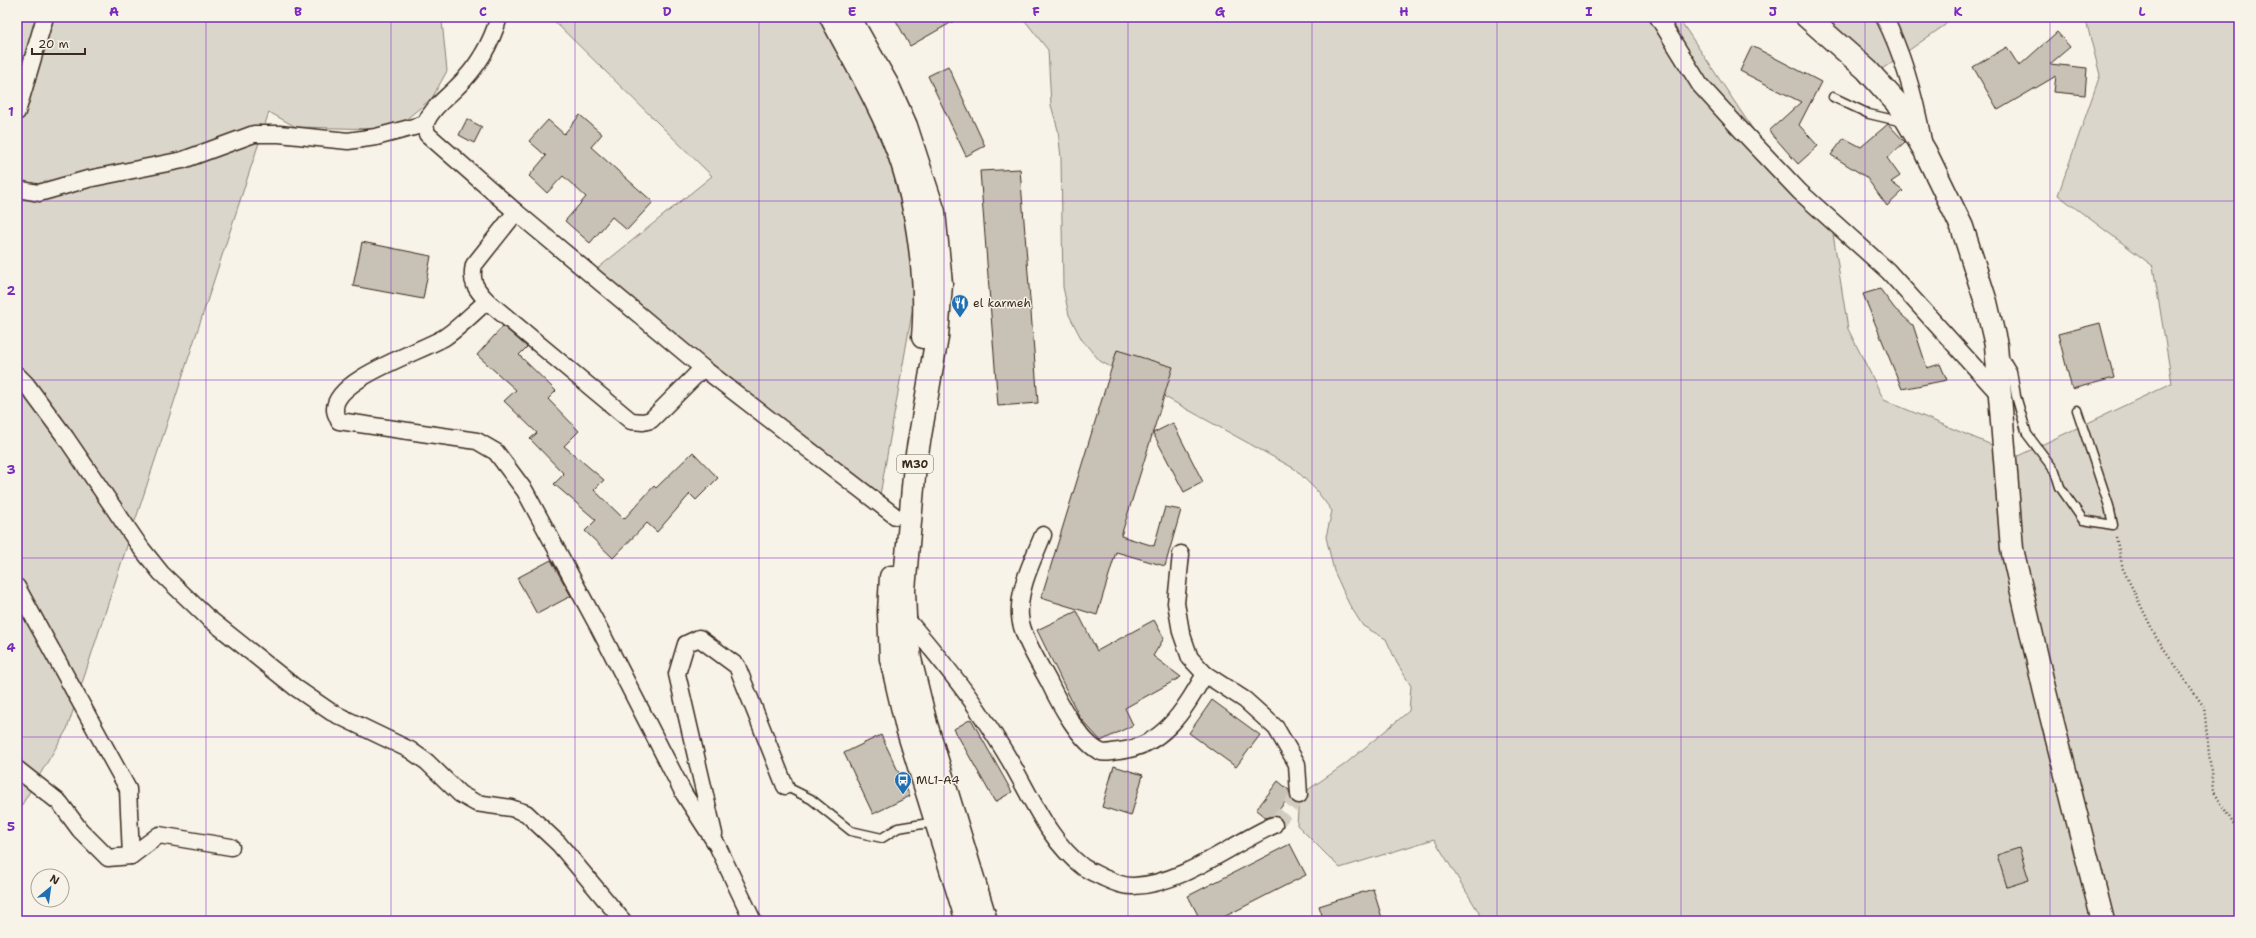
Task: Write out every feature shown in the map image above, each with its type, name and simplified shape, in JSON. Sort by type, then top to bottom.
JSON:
[{"type":"main road","name":"M30","points":[[831,17],[863,78],[899,154],[918,234],[924,294],[923,332],[919,369],[900,474],[895,516],[889,612],[891,659],[907,728],[967,921]]},
{"type":"main road","name":"M30","points":[[849,17],[888,86],[906,126],[934,212],[939,250],[941,284],[937,329],[915,465],[904,590],[905,617],[910,659],[926,724],[986,921]]},
{"type":"main road","points":[[1807,17],[1867,70],[1896,102],[1926,151],[1962,227],[1986,302],[1996,345],[1998,393],[2012,549],[2045,692],[2103,921]]},
{"type":"street","points":[[17,112],[45,17]]},
{"type":"street","points":[[17,189],[39,193],[88,179],[183,160],[254,134],[279,134],[348,141],[376,137],[424,124],[433,108],[470,74],[484,53],[499,17]]},
{"type":"street","points":[[1658,17],[1700,85],[1800,192],[1888,271],[1998,393]]},
{"type":"street","points":[[1884,17],[1896,42],[1915,100],[1926,151]]},
{"type":"street","points":[[424,124],[427,134],[516,212],[703,368],[895,516]]},
{"type":"street","points":[[516,212],[474,265],[472,274],[473,286],[488,301],[631,421],[643,422],[651,420],[703,368]]},
{"type":"street","points":[[488,301],[444,337],[399,358],[356,382],[345,390],[338,400],[335,409],[339,421],[477,441],[496,452],[525,491],[599,628],[684,794],[717,845],[753,921]]},
{"type":"street","points":[[17,375],[26,384],[66,438],[141,548],[161,573],[207,617],[296,688],[331,712],[410,750],[428,762],[460,794],[476,803],[511,808],[526,813],[559,844],[623,921]]},
{"type":"street","points":[[1043,535],[1021,597],[1020,617],[1027,638],[1057,698],[1087,743],[1102,752],[1128,750],[1150,742],[1167,730],[1185,709],[1205,674]]},
{"type":"street","points":[[1181,554],[1176,603],[1181,632],[1190,658],[1205,674],[1245,700],[1276,728],[1297,764],[1299,795]]},
{"type":"street","points":[[17,587],[128,789],[131,856]]},
{"type":"street","points":[[905,617],[935,652],[977,709],[1012,765],[1040,815],[1060,843],[1083,867],[1111,881],[1132,886],[1157,882],[1206,863],[1247,837],[1274,825]]},
{"type":"street","points":[[717,845],[677,674],[686,644],[699,638],[737,666],[785,786]]},
{"type":"street","points":[[17,769],[60,803],[80,830],[108,858],[131,856],[159,835],[231,847]]},
{"type":"lane","points":[[1833,97],[1869,114],[1909,123]]},
{"type":"lane","points":[[1997,358],[2006,361],[2012,371],[2016,396],[2027,434],[2056,471],[2060,487],[2083,520],[2113,525],[2109,506],[2076,410]]},
{"type":"lane","points":[[785,786],[811,799],[851,831],[859,833],[882,838],[898,828],[936,822]]},
{"type":"path","points":[[2113,525],[2123,569],[2156,636],[2204,707],[2213,790],[2234,825]]},
{"type":"shaded area","points":[[17,17],[436,17],[442,21],[447,71],[432,98],[404,121],[379,129],[296,127],[269,112],[67,729],[17,813]]},
{"type":"shaded area","points":[[550,17],[853,17],[930,210],[879,501],[592,273],[712,176]]},
{"type":"shaded area","points":[[1022,17],[1678,17],[1766,149],[1829,208],[1848,329],[1884,400],[2018,456],[2172,383],[2153,266],[2058,195],[2100,75],[2085,17],[2239,17],[2239,921],[1482,921],[1478,911],[1434,839],[1340,868],[1297,825],[1299,796],[1344,765],[1409,711],[1411,686],[1397,663],[1386,639],[1363,626],[1349,604],[1334,571],[1326,537],[1332,511],[1316,490],[1295,469],[1100,361],[1082,340],[1069,315],[1063,287],[1061,158],[1058,130],[1051,105],[1048,50]]},
{"type":"shaded area","points":[[1811,17],[1951,17],[1945,25],[1862,83]]},
{"type":"building","points":[[894,17],[961,17],[910,46]]},
{"type":"building","points":[[2057,32],[2070,47],[2050,64],[2087,68],[2085,95],[2054,92],[2056,76],[1998,110],[1973,67],[2007,47],[2019,66]]},
{"type":"building","points":[[1752,46],[1821,82],[1799,125],[1818,146],[1798,164],[1769,131],[1801,102],[1740,71]]},
{"type":"building","points":[[948,66],[985,146],[966,156],[928,76]]},
{"type":"building","points":[[580,115],[602,134],[591,147],[653,202],[627,230],[612,217],[590,243],[565,221],[586,197],[563,176],[547,193],[529,176],[546,156],[529,141],[548,120],[564,134]]},
{"type":"building","points":[[467,119],[482,127],[474,143],[459,135]]},
{"type":"building","points":[[1888,124],[1905,142],[1887,158],[1900,176],[1891,182],[1903,191],[1887,206],[1866,177],[1831,155],[1844,138],[1861,147]]},
{"type":"building","points":[[1020,169],[1038,403],[998,406],[980,171]]},
{"type":"building","points":[[362,242],[431,256],[423,299],[353,286]]},
{"type":"building","points":[[1880,289],[1895,309],[1913,325],[1927,368],[1940,364],[1947,380],[1902,389],[1863,294]]},
{"type":"building","points":[[2100,323],[2114,378],[2072,389],[2058,334]]},
{"type":"building","points":[[503,326],[527,347],[519,355],[556,391],[548,399],[579,431],[564,446],[604,480],[594,490],[624,519],[654,486],[656,488],[693,452],[718,478],[696,500],[690,494],[657,532],[647,523],[613,558],[585,531],[596,520],[554,484],[564,474],[530,439],[537,433],[504,401],[516,390],[477,355]]},
{"type":"building","points":[[1117,350],[1173,367],[1121,536],[1154,546],[1165,507],[1181,510],[1165,566],[1116,552],[1097,615],[1041,598]]},
{"type":"building","points":[[1173,423],[1203,482],[1184,492],[1153,433]]},
{"type":"building","points":[[551,560],[571,596],[537,614],[517,578]]},
{"type":"building","points":[[1077,611],[1097,651],[1154,620],[1164,638],[1153,656],[1181,677],[1125,708],[1133,725],[1101,741],[1080,718],[1037,630]]},
{"type":"building","points":[[1212,700],[1260,735],[1236,767],[1189,733]]},
{"type":"building","points":[[971,719],[1012,792],[995,802],[954,729]]},
{"type":"building","points":[[881,735],[910,796],[873,814],[844,753]]},
{"type":"building","points":[[1114,766],[1143,775],[1131,816],[1102,807]]},
{"type":"building","points":[[1278,781],[1289,790],[1290,796],[1274,816],[1266,818],[1256,810]]},
{"type":"building","points":[[1290,844],[1306,875],[1216,921],[1201,921],[1188,896]]},
{"type":"building","points":[[2019,848],[2029,880],[2007,887],[1997,855]]},
{"type":"building","points":[[1373,889],[1383,921],[1324,921],[1319,906]]},
{"type":"tunnel","points":[[1274,825],[1299,795]]},
{"type":"place","name":"el karmeh","points":[[960,318]]},
{"type":"place","name":"ML1-A4","points":[[903,795]]}]
